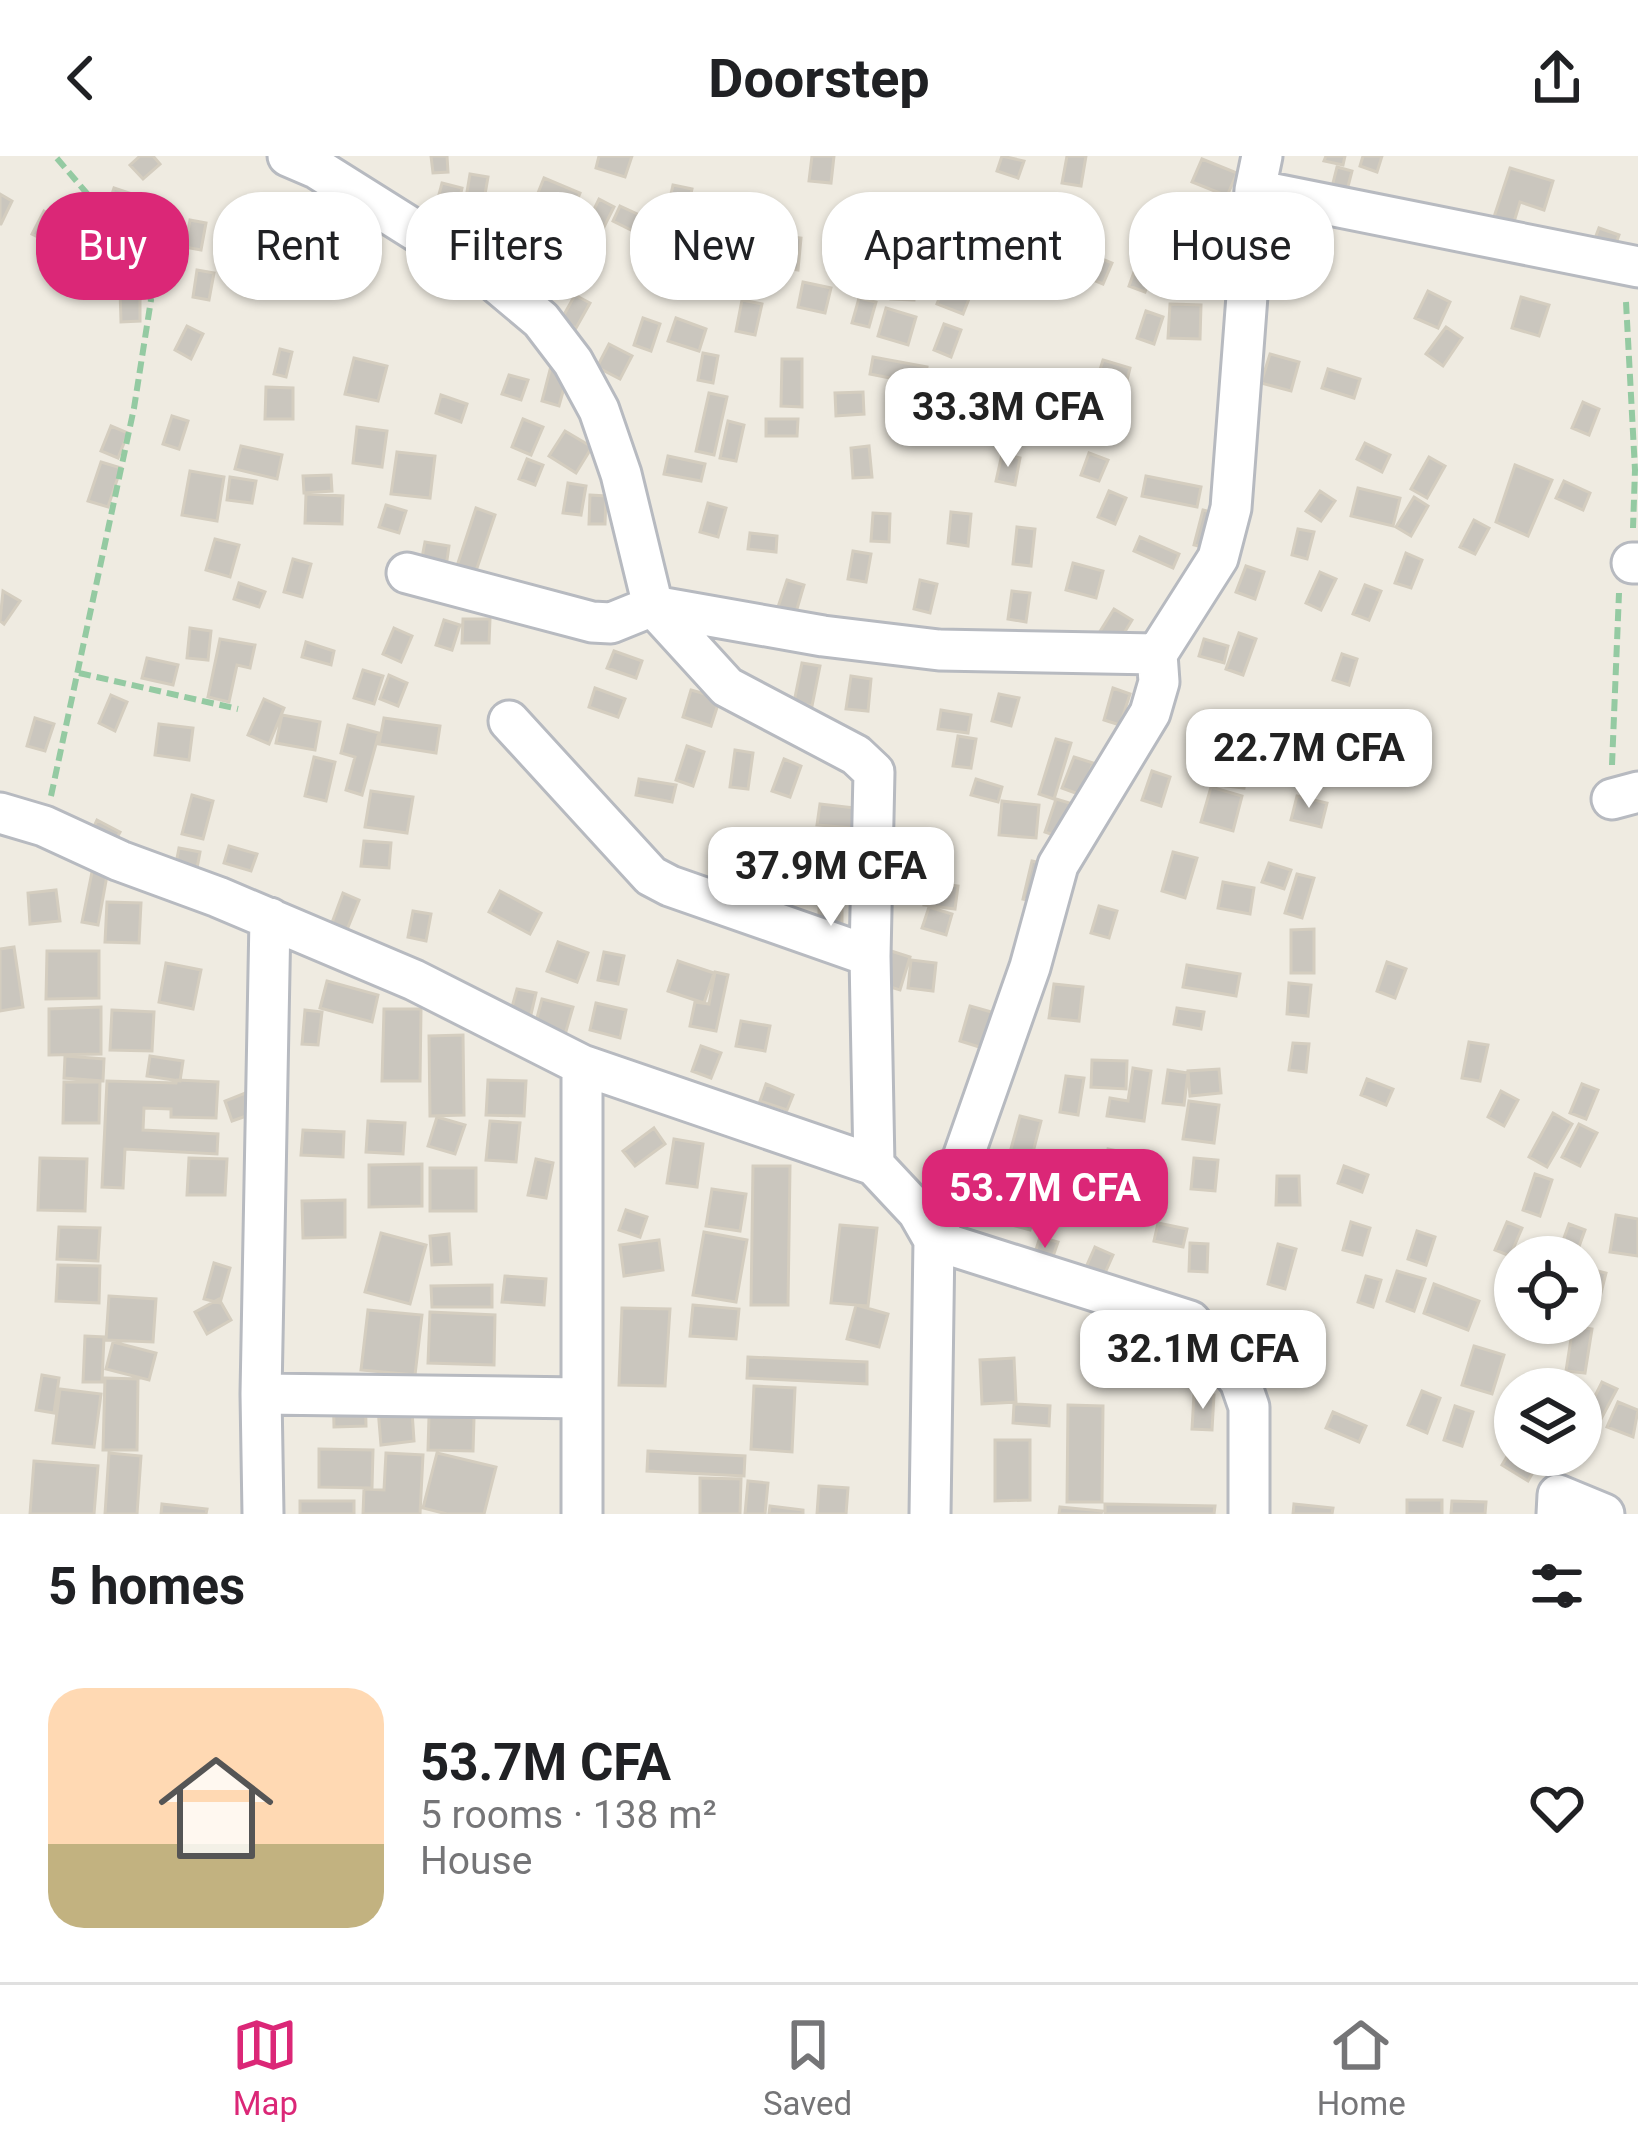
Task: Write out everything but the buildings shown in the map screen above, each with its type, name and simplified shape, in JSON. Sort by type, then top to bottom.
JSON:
[{"type":"street","points":[[288,156],[316,168],[491,278],[541,320],[573,362],[599,410],[621,474],[653,606],[727,687],[856,755],[874,772],[870,956],[874,1165]]},
{"type":"street","points":[[930,1514],[934,1240],[1030,967],[1058,865],[1150,713],[1159,682],[1157,654],[1218,558],[1231,508],[1258,173],[1631,266]]},
{"type":"street","points":[[407,573],[592,622],[611,623],[653,606],[823,636],[939,650],[1157,654]]},
{"type":"street","points":[[508,721],[651,876],[870,956]]},
{"type":"street","points":[[0,813],[44,826],[414,980],[582,1065],[874,1165],[918,1212],[934,1240],[1190,1321],[1221,1353],[1240,1381],[1249,1407],[1249,1514]]},
{"type":"street","points":[[263,1514],[270,918]]},
{"type":"street","points":[[582,1065],[582,1514]]},
{"type":"street","points":[[261,1394],[582,1398]]},
{"type":"street","points":[[1557,1514],[1558,1495],[1604,1514]]},
{"type":"path","points":[[44,826],[130,428],[151,300],[138,264],[113,224],[55,156]]},
{"type":"path","points":[[1625,796],[1617,599],[1635,563],[1631,266]]},
{"type":"path","points":[[79,673],[238,709]]}]
